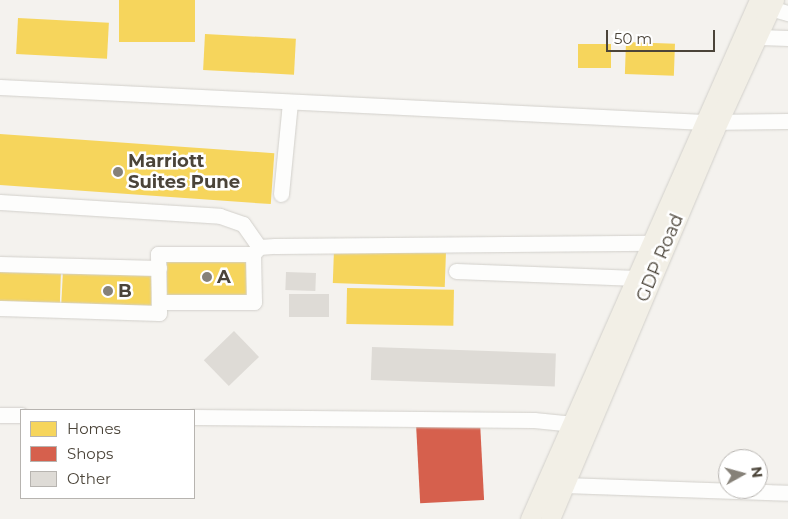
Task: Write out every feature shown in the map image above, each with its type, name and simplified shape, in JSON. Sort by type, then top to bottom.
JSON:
[{"type":"main road","name":"GDP Road","points":[[550,519],[711,121],[759,37],[773,5]]},
{"type":"main road","points":[[530,519],[574,424],[652,243],[711,121],[773,5]]},
{"type":"street","points":[[759,37],[788,38]]},
{"type":"street","points":[[0,87],[711,121],[788,121]]},
{"type":"street","points":[[281,194],[290,102]]},
{"type":"street","points":[[0,202],[220,216],[243,224],[256,250],[254,302],[159,302]]},
{"type":"street","points":[[0,308],[159,313],[158,254],[256,250],[652,243]]},
{"type":"street","points":[[0,264],[159,268]]},
{"type":"street","points":[[456,271],[637,278]]},
{"type":"street","points":[[0,415],[20,415]]},
{"type":"street","points":[[195,417],[534,420],[574,424]]},
{"type":"street","points":[[564,485],[788,493]]},
{"type":"building: Homes","points":[[119,0],[195,0],[195,42],[119,42]]},
{"type":"building: Homes","points":[[18,18],[109,23],[107,59],[16,54]]},
{"type":"building: Homes","points":[[205,34],[296,39],[294,75],[203,70]]},
{"type":"building: Homes","points":[[626,42],[675,44],[674,76],[625,74]]},
{"type":"building: Homes","points":[[578,44],[611,44],[611,68],[578,68]]},
{"type":"building: Homes","points":[[0,134],[274,153],[271,204],[0,185]]},
{"type":"building: Homes","points":[[334,249],[446,253],[445,287],[333,283]]},
{"type":"building: Homes","name":"A","points":[[167,258],[249,258],[249,295],[167,295]]},
{"type":"building: Homes","points":[[0,269],[61,271],[60,305],[0,303]]},
{"type":"building: Homes","name":"B","points":[[63,271],[153,276],[151,312],[61,307]]},
{"type":"building: Homes","points":[[347,288],[454,290],[453,326],[346,324]]},
{"type":"building: Shops","points":[[480,422],[484,500],[420,503],[416,425]]},
{"type":"building: Other","points":[[286,272],[316,273],[315,291],[285,290]]},
{"type":"building: Other","points":[[289,294],[329,294],[329,317],[289,317]]},
{"type":"building: Other","points":[[234,331],[259,357],[229,386],[204,360]]},
{"type":"building: Other","points":[[372,347],[556,353],[555,386],[371,380]]},
{"type":"place","name":"Marriott Suites Pune","points":[[118,172]]},
{"type":"place","name":"A","points":[[207,277]]},
{"type":"place","name":"B","points":[[108,291]]}]
